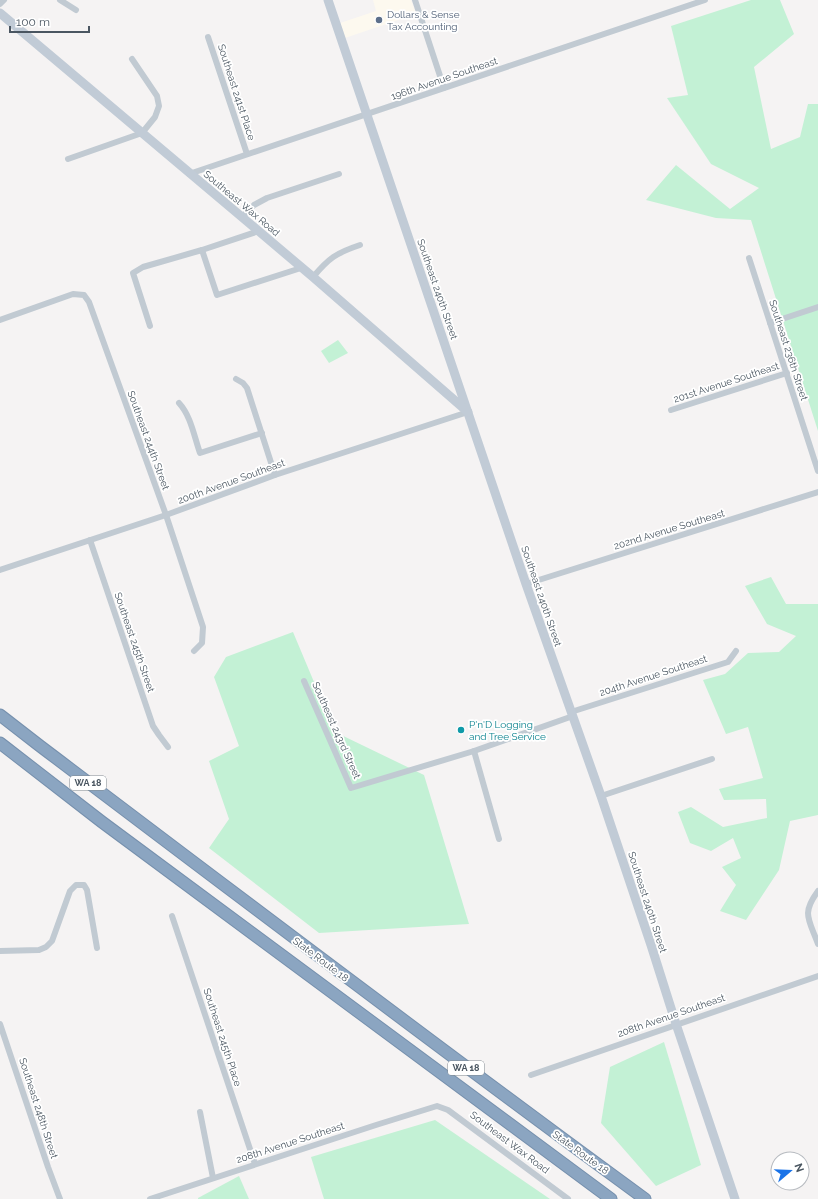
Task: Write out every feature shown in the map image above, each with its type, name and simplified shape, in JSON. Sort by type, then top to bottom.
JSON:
[{"type":"highway","name":"State Route 18","points":[[0,715],[314,954],[645,1199]]},
{"type":"highway","name":"State Route 18","points":[[0,743],[108,826],[611,1199]]},
{"type":"main road","name":"Southeast 240th Street","points":[[328,0],[526,584],[601,796],[735,1199]]},
{"type":"main road","name":"Southeast Wax Road","points":[[0,13],[189,174],[313,277],[468,412]]},
{"type":"street","points":[[0,4],[4,0]]},
{"type":"street","points":[[60,0],[76,10]]},
{"type":"street","points":[[415,0],[444,88]]},
{"type":"street","name":"196th Avenue Southeast","points":[[189,174],[705,0]]},
{"type":"street","name":"Southeast 241st Place","points":[[208,37],[247,154]]},
{"type":"street","points":[[68,159],[142,133],[155,117],[158,111],[158,100],[155,92],[132,59]]},
{"type":"street","points":[[242,217],[254,205],[267,198],[339,174]]},
{"type":"street","points":[[150,326],[133,273],[143,267],[202,250],[259,231]]},
{"type":"street","points":[[313,277],[332,257],[344,250],[360,245]]},
{"type":"street","points":[[202,250],[217,295],[301,268]]},
{"type":"street","name":"Southeast 236th Street","points":[[749,258],[818,471]]},
{"type":"street","name":"Southeast 244th Street","points":[[0,320],[73,294],[84,295],[89,302],[166,515],[203,627],[202,643],[194,652]]},
{"type":"street","points":[[770,323],[818,307]]},
{"type":"street","name":"201st Avenue Southeast","points":[[671,410],[786,373]]},
{"type":"street","points":[[236,379],[243,383],[247,388],[275,475]]},
{"type":"street","points":[[179,403],[188,416],[200,453],[262,433]]},
{"type":"street","name":"200th Avenue Southeast","points":[[0,570],[166,515],[275,475],[468,412]]},
{"type":"street","name":"202nd Avenue Southeast","points":[[526,584],[818,492]]},
{"type":"street","name":"Southeast 245th Street","points":[[90,540],[153,726],[168,747]]},
{"type":"street","name":"204th Avenue Southeast","points":[[351,788],[474,750],[572,714],[728,662],[736,651]]},
{"type":"street","name":"Southeast 243rd Street","points":[[304,681],[351,788]]},
{"type":"street","points":[[474,750],[499,839]]},
{"type":"street","points":[[601,796],[712,759]]},
{"type":"street","points":[[0,951],[39,950],[46,947],[52,941],[70,891],[76,885],[84,885],[87,890],[97,948]]},
{"type":"street","points":[[818,890],[809,904],[808,916],[818,944]]},
{"type":"street","name":"Southeast 245th Place","points":[[172,916],[255,1164]]},
{"type":"street","name":"208th Avenue Southeast","points":[[530,1075],[818,976]]},
{"type":"street","name":"Southeast 248th Street","points":[[0,1024],[48,1168],[60,1199]]},
{"type":"street","name":"208th Avenue Southeast","points":[[150,1199],[437,1106]]},
{"type":"street","name":"Southeast Wax Road","points":[[437,1106],[448,1110],[568,1199]]},
{"type":"street","points":[[200,1112],[213,1178]]},
{"type":"shaded area","points":[[373,0],[411,0],[416,14],[345,38],[340,23],[376,11]]},
{"type":"green space","points":[[751,0],[780,0],[794,34],[754,67],[771,149],[800,137],[808,104],[818,104],[818,431],[751,220],[716,218],[646,200],[676,165],[730,209],[759,188],[711,164],[667,98],[688,95],[671,26]]},
{"type":"green space","points":[[338,340],[348,353],[329,363],[321,351]]},
{"type":"green space","points":[[771,577],[786,604],[818,604],[818,815],[790,821],[779,870],[746,920],[720,911],[736,885],[722,867],[741,858],[733,838],[711,851],[690,843],[678,812],[691,807],[723,827],[767,818],[766,799],[724,800],[719,789],[763,778],[748,727],[726,734],[703,680],[725,674],[748,653],[779,652],[796,636],[767,624],[745,586]]},
{"type":"green space","points":[[293,632],[335,732],[424,775],[469,924],[319,933],[209,848],[229,819],[209,761],[239,746],[214,677],[226,657]]},
{"type":"green space","points":[[664,1042],[701,1165],[656,1186],[601,1123],[610,1067]]},
{"type":"green space","points":[[435,1120],[550,1199],[324,1199],[311,1157]]},
{"type":"green space","points":[[239,1176],[249,1199],[198,1199],[198,1198]]},
{"type":"place","name":"Dollars & Sense Tax Accounting","points":[[379,20]]},
{"type":"place","name":"P'n'D Logging and Tree Service","points":[[461,730]]}]
